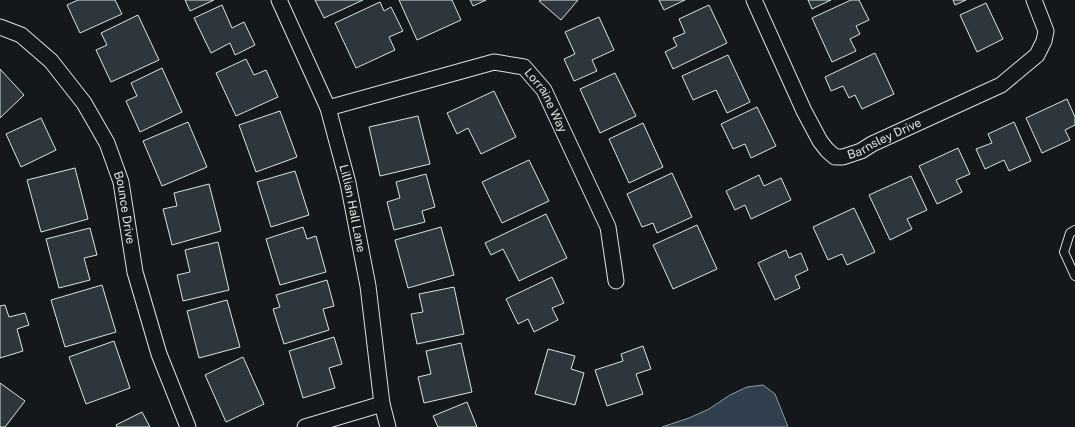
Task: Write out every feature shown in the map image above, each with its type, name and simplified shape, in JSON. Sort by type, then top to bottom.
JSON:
[{"type":"street","name":"Lillian Hall Lane","points":[[279,0],[328,108],[348,183],[368,286],[382,404],[388,427]]},
{"type":"street","name":"Barnsley Drive","points":[[754,0],[804,111],[820,141],[835,157],[843,157],[860,151],[872,144],[1001,85],[1037,55],[1044,41],[1046,31],[1035,1]]},
{"type":"street","name":"Bounce Drive","points":[[0,27],[21,35],[51,60],[84,103],[107,143],[121,182],[135,272],[159,354],[188,427]]},
{"type":"street","name":"Lorraine Way","points":[[328,108],[494,62],[524,67],[544,90],[608,227],[616,281]]},
{"type":"street","points":[[305,427],[382,404]]},
{"type":"lane","points":[[1075,230],[1070,233],[1064,252],[1075,276]]},
{"type":"water","points":[[763,385],[775,394],[788,427],[662,427],[689,418],[709,409],[730,395],[747,387]]},
{"type":"building","points":[[78,0],[115,0],[122,14],[80,33],[67,5]]},
{"type":"building","points":[[185,0],[214,0],[190,11]]},
{"type":"building","points":[[315,0],[363,0],[324,18]]},
{"type":"building","points":[[399,0],[452,0],[461,20],[417,40]]},
{"type":"building","points":[[470,0],[486,0],[473,6]]},
{"type":"building","points":[[578,0],[561,20],[539,1]]},
{"type":"building","points":[[659,0],[685,0],[664,10]]},
{"type":"building","points":[[808,0],[831,0],[812,9]]},
{"type":"building","points":[[851,0],[859,0],[869,20],[856,26],[860,34],[850,39],[856,51],[832,62],[812,18]]},
{"type":"building","points":[[953,0],[966,0],[955,5]]},
{"type":"building","points":[[380,2],[384,11],[391,7],[403,31],[389,37],[395,50],[356,68],[335,23]]},
{"type":"building","points":[[986,3],[1003,39],[977,52],[960,15]]},
{"type":"building","points":[[222,5],[232,28],[244,22],[255,45],[235,55],[230,43],[211,53],[194,18]]},
{"type":"building","points":[[709,5],[727,43],[673,69],[665,52],[677,46],[673,38],[685,33],[679,19]]},
{"type":"building","points":[[138,15],[159,60],[111,82],[96,50],[107,45],[101,33]]},
{"type":"building","points":[[599,17],[614,50],[592,60],[597,71],[574,81],[564,59],[575,54],[565,32]]},
{"type":"building","points":[[875,53],[894,94],[862,109],[855,95],[849,98],[843,86],[831,91],[825,77]]},
{"type":"building","points":[[728,55],[750,102],[727,113],[716,90],[693,100],[682,76]]},
{"type":"building","points":[[246,59],[254,75],[266,70],[278,97],[236,116],[216,73]]},
{"type":"building","points":[[162,68],[182,112],[140,132],[126,101],[137,96],[131,83]]},
{"type":"building","points":[[0,69],[24,95],[0,118]]},
{"type":"building","points":[[615,73],[636,116],[600,133],[580,89]]},
{"type":"building","points":[[494,91],[516,137],[481,154],[468,128],[457,134],[447,113]]},
{"type":"building","points":[[1067,99],[1075,117],[1075,125],[1065,130],[1070,140],[1042,153],[1026,118]]},
{"type":"building","points":[[757,107],[776,146],[751,158],[745,144],[733,149],[721,124]]},
{"type":"building","points":[[280,111],[297,157],[256,172],[239,125]]},
{"type":"building","points":[[418,116],[430,164],[380,176],[369,127]]},
{"type":"building","points":[[41,118],[56,150],[21,167],[6,134]]},
{"type":"building","points":[[188,122],[207,167],[162,186],[143,141]]},
{"type":"building","points":[[1014,122],[1031,161],[1009,171],[1004,160],[985,169],[976,149],[992,143],[988,134]]},
{"type":"building","points":[[643,123],[663,167],[629,183],[609,139]]},
{"type":"building","points":[[958,148],[970,174],[956,180],[962,192],[937,204],[919,166]]},
{"type":"building","points":[[529,160],[549,201],[502,223],[482,182]]},
{"type":"building","points":[[75,168],[88,219],[41,232],[27,180]]},
{"type":"building","points":[[295,171],[309,215],[271,227],[257,182]]},
{"type":"building","points":[[672,173],[692,217],[657,233],[653,223],[642,227],[627,194]]},
{"type":"building","points":[[426,174],[435,207],[422,211],[425,222],[394,230],[387,202],[400,198],[396,182]]},
{"type":"building","points":[[759,175],[764,186],[781,178],[791,200],[751,219],[745,205],[735,210],[726,191]]},
{"type":"building","points":[[911,176],[927,210],[907,219],[912,229],[890,240],[869,195]]},
{"type":"building","points":[[209,184],[221,231],[172,245],[163,209],[177,206],[174,193]]},
{"type":"building","points":[[854,208],[875,252],[847,265],[842,254],[828,260],[813,227]]},
{"type":"building","points":[[546,214],[567,258],[519,281],[503,249],[491,255],[485,243]]},
{"type":"building","points":[[697,225],[717,269],[673,289],[653,245]]},
{"type":"building","points":[[303,227],[307,239],[316,236],[326,272],[280,285],[266,239]]},
{"type":"building","points":[[441,227],[454,275],[408,288],[395,240]]},
{"type":"building","points":[[90,228],[97,255],[84,258],[90,280],[59,288],[46,239]]},
{"type":"building","points":[[218,242],[229,290],[183,301],[177,275],[190,272],[185,250]]},
{"type":"building","points":[[786,250],[789,258],[801,253],[808,270],[795,276],[800,288],[775,300],[758,263]]},
{"type":"building","points":[[552,277],[564,303],[552,308],[558,320],[534,332],[528,319],[518,324],[506,299]]},
{"type":"building","points":[[327,280],[334,306],[323,309],[329,330],[284,344],[273,309],[280,307],[276,295]]},
{"type":"building","points":[[102,285],[116,332],[65,347],[51,300]]},
{"type":"building","points":[[454,287],[464,334],[417,344],[411,314],[423,312],[419,294]]},
{"type":"building","points":[[227,300],[240,347],[199,358],[187,311]]},
{"type":"building","points":[[5,305],[9,317],[25,313],[29,325],[17,329],[23,351],[0,358],[0,306]]},
{"type":"building","points":[[334,337],[342,364],[329,368],[335,388],[303,398],[289,351]]},
{"type":"building","points":[[114,341],[130,388],[86,404],[69,357]]},
{"type":"building","points":[[461,343],[472,392],[424,403],[418,377],[431,374],[426,351]]},
{"type":"building","points":[[643,346],[651,369],[636,374],[643,394],[607,406],[595,370],[623,361],[621,354]]},
{"type":"building","points":[[548,349],[575,356],[571,369],[584,373],[575,405],[535,394]]},
{"type":"building","points":[[243,357],[264,404],[226,422],[205,375]]},
{"type":"building","points":[[0,383],[25,401],[5,427],[0,427]]},
{"type":"building","points":[[467,402],[477,427],[438,427],[433,416]]},
{"type":"building","points":[[142,412],[150,427],[117,427],[116,425]]}]
